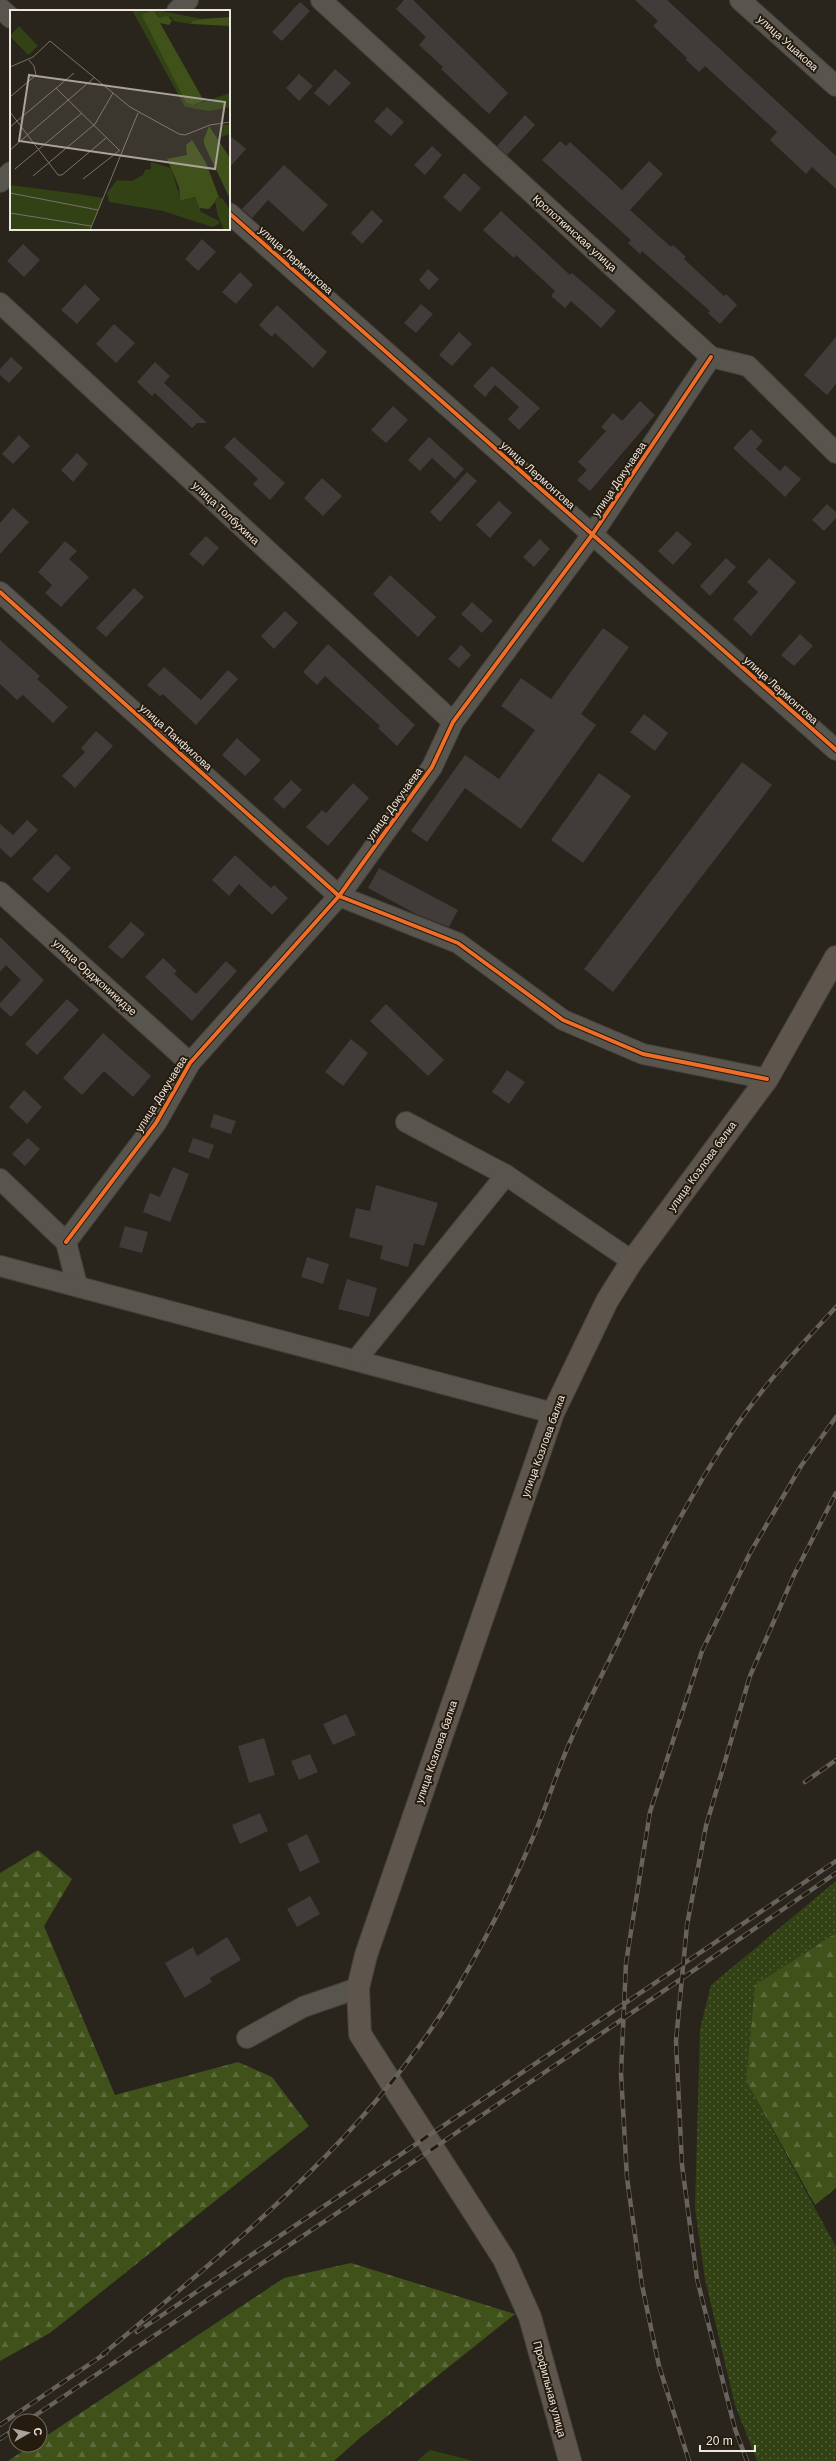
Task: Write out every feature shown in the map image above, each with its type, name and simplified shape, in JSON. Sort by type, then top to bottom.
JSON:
[{"type":"main road","name":"улица Козлова балка","points":[[530,2316],[504,2259],[360,2034],[358,1988],[366,1955],[553,1413],[607,1301],[632,1261],[767,1079],[836,957]]},
{"type":"main road","name":"Профильная улица","points":[[530,2316],[570,2461]]},
{"type":"street","points":[[178,10],[188,0]]},
{"type":"street","name":"Кропоткинская улица","points":[[320,0],[711,357],[748,366],[836,453]]},
{"type":"street","name":"улица Ушакова","points":[[740,0],[836,86]]},
{"type":"street","points":[[0,8],[10,17]]},
{"type":"street","points":[[0,182],[10,173]]},
{"type":"street","name":"улица Лермонтова","points":[[230,214],[836,750]]},
{"type":"street","name":"улица Толбухина","points":[[0,303],[453,722]]},
{"type":"street","name":"улица Докучаева","points":[[66,1242],[156,1123],[190,1063],[339,896],[432,767],[453,722],[592,535],[711,357]]},
{"type":"street","name":"улица Панфилова","points":[[0,592],[339,896]]},
{"type":"street","name":"улица Орджоникидзе","points":[[0,892],[190,1063]]},
{"type":"street","points":[[339,896],[458,943],[563,1020],[643,1054],[767,1079]]},
{"type":"street","points":[[406,1122],[506,1175],[632,1261]]},
{"type":"street","points":[[356,1360],[506,1175]]},
{"type":"street","points":[[0,1179],[66,1242],[77,1285]]},
{"type":"street","points":[[0,1266],[77,1285],[553,1413]]},
{"type":"street","points":[[247,2038],[303,2007],[358,1988]]},
{"type":"green space","points":[[38,1850],[72,1879],[44,1926],[115,2095],[238,2062],[272,2077],[309,2126],[50,2333],[0,2361],[0,1873]]},
{"type":"green space","points":[[836,1881],[836,1933],[755,1985],[746,2081],[836,2247],[836,2461],[757,2461],[735,2405],[705,2279],[695,2208],[700,2029],[711,1985]]},
{"type":"green space","points":[[836,1933],[836,2188],[815,2205],[746,2081],[755,1985]]},
{"type":"green space","points":[[351,2263],[515,2314],[361,2437],[334,2461],[8,2461],[20,2453],[48,2453],[48,2435],[284,2278]]},
{"type":"green space","points":[[430,2450],[474,2461],[417,2461]]},
{"type":"building","points":[[404,0],[413,0],[508,93],[489,114],[441,69],[443,67],[419,45],[426,37],[396,9]]},
{"type":"building","points":[[635,0],[667,0],[836,156],[836,189],[812,167],[806,174],[770,140],[777,132],[705,66],[699,72],[686,60],[687,58],[653,26],[658,21]]},
{"type":"building","points":[[300,2],[310,11],[282,41],[272,32]]},
{"type":"building","points":[[335,69],[351,83],[329,106],[314,93]]},
{"type":"building","points":[[299,74],[313,86],[299,101],[286,88]]},
{"type":"building","points":[[387,107],[404,122],[391,136],[374,121]]},
{"type":"building","points":[[525,115],[535,125],[507,155],[497,146]]},
{"type":"building","points":[[230,136],[246,149],[230,167]]},
{"type":"building","points":[[560,141],[566,146],[570,142],[622,190],[649,161],[663,174],[630,210],[671,247],[673,245],[686,257],[684,259],[724,296],[726,294],[737,305],[720,324],[708,313],[710,311],[642,251],[640,254],[628,243],[631,240],[542,160]]},
{"type":"building","points":[[432,146],[442,155],[425,175],[414,165]]},
{"type":"building","points":[[284,165],[328,205],[303,232],[268,200],[252,218],[242,209]]},
{"type":"building","points":[[464,173],[481,188],[460,212],[443,197]]},
{"type":"building","points":[[372,210],[383,221],[362,244],[351,233]]},
{"type":"building","points":[[501,211],[570,275],[572,273],[616,311],[601,328],[571,301],[565,308],[551,296],[555,291],[516,255],[514,258],[483,230]]},
{"type":"building","points":[[202,239],[216,252],[198,271],[185,259]]},
{"type":"building","points":[[23,244],[40,260],[24,277],[7,261]]},
{"type":"building","points":[[428,269],[439,279],[429,290],[419,280]]},
{"type":"building","points":[[240,272],[253,285],[236,304],[222,292]]},
{"type":"building","points":[[85,284],[100,299],[77,324],[61,310]]},
{"type":"building","points":[[421,304],[433,314],[416,333],[404,323]]},
{"type":"building","points":[[277,305],[327,352],[313,368],[275,333],[272,337],[259,325]]},
{"type":"building","points":[[114,324],[135,343],[116,363],[96,344]]},
{"type":"building","points":[[459,332],[472,344],[452,366],[439,355]]},
{"type":"building","points":[[836,337],[836,384],[827,395],[804,375]]},
{"type":"building","points":[[11,357],[23,368],[9,383],[0,375],[0,369]]},
{"type":"building","points":[[155,362],[170,376],[164,383],[207,423],[197,423],[192,428],[155,393],[152,396],[137,382]]},
{"type":"building","points":[[492,366],[540,408],[519,430],[508,419],[519,407],[495,385],[485,397],[473,386]]},
{"type":"building","points":[[640,401],[655,415],[590,491],[577,480],[587,470],[578,462],[606,431],[601,427],[613,413],[622,421]]},
{"type":"building","points":[[393,406],[408,420],[386,443],[371,430]]},
{"type":"building","points":[[751,429],[763,441],[756,449],[780,471],[785,465],[801,479],[785,497],[733,448]]},
{"type":"building","points":[[19,435],[30,446],[13,464],[2,454]]},
{"type":"building","points":[[234,437],[285,483],[270,500],[253,484],[258,479],[224,447]]},
{"type":"building","points":[[429,437],[464,469],[455,479],[432,458],[420,471],[408,460]]},
{"type":"building","points":[[77,453],[88,464],[73,482],[61,470]]},
{"type":"building","points":[[467,472],[477,481],[440,522],[430,512]]},
{"type":"building","points":[[322,478],[342,496],[323,516],[304,498]]},
{"type":"building","points":[[499,501],[512,513],[490,538],[476,525]]},
{"type":"building","points":[[827,504],[836,512],[836,518],[824,531],[812,520]]},
{"type":"building","points":[[13,508],[29,522],[0,554],[0,523]]},
{"type":"building","points":[[677,531],[692,544],[673,565],[658,551]]},
{"type":"building","points":[[206,536],[219,548],[203,566],[189,554]]},
{"type":"building","points":[[540,539],[550,549],[534,567],[523,557]]},
{"type":"building","points":[[65,541],[77,551],[69,559],[89,577],[61,607],[45,593],[52,585],[38,572]]},
{"type":"building","points":[[726,558],[736,567],[710,596],[700,586]]},
{"type":"building","points":[[769,558],[796,582],[751,636],[733,619],[758,592],[747,582]]},
{"type":"building","points":[[390,575],[436,617],[418,637],[373,594]]},
{"type":"building","points":[[134,588],[144,597],[106,637],[96,628]]},
{"type":"building","points":[[472,602],[493,621],[482,633],[461,614]]},
{"type":"building","points":[[285,611],[298,623],[274,649],[261,636]]},
{"type":"building","points":[[603,628],[629,647],[581,714],[596,725],[521,829],[465,788],[427,842],[411,831],[465,755],[499,779],[535,730],[501,706],[521,678],[551,699]]},
{"type":"building","points":[[800,634],[813,646],[794,666],[781,655]]},
{"type":"building","points":[[0,640],[40,676],[37,679],[68,707],[53,723],[23,695],[17,700],[0,684]]},
{"type":"building","points":[[328,644],[415,725],[397,746],[378,728],[380,726],[325,676],[317,685],[303,672]]},
{"type":"building","points":[[461,645],[471,655],[459,668],[448,659]]},
{"type":"building","points":[[164,667],[201,700],[228,670],[238,679],[196,725],[163,694],[160,696],[147,685]]},
{"type":"building","points":[[644,714],[668,733],[655,751],[630,732]]},
{"type":"building","points":[[96,731],[113,746],[75,788],[62,776],[85,752],[81,748]]},
{"type":"building","points":[[237,738],[261,760],[245,776],[222,755]]},
{"type":"building","points":[[742,762],[772,785],[613,992],[584,969]]},
{"type":"building","points":[[599,773],[631,796],[583,863],[551,840]]},
{"type":"building","points":[[291,780],[302,790],[284,809],[273,799]]},
{"type":"building","points":[[353,783],[369,798],[328,846],[306,827],[322,810],[326,813]]},
{"type":"building","points":[[27,820],[38,830],[11,858],[0,848],[0,824],[13,835]]},
{"type":"building","points":[[56,854],[71,868],[48,893],[32,879]]},
{"type":"building","points":[[235,855],[271,888],[274,885],[288,898],[272,915],[239,884],[229,896],[212,880]]},
{"type":"building","points":[[379,868],[458,910],[449,927],[416,914],[368,888]]},
{"type":"building","points":[[131,922],[145,934],[122,959],[108,947]]},
{"type":"building","points":[[0,937],[44,980],[11,1017],[0,1007],[0,1003],[21,980],[6,965],[0,972]]},
{"type":"building","points":[[163,958],[177,971],[174,974],[196,994],[226,961],[237,971],[192,1021],[145,977]]},
{"type":"building","points":[[67,999],[79,1010],[37,1055],[25,1044]]},
{"type":"building","points":[[386,1004],[444,1060],[428,1076],[370,1021]]},
{"type":"building","points":[[103,1033],[151,1076],[133,1097],[104,1071],[82,1095],[63,1078]]},
{"type":"building","points":[[351,1039],[368,1053],[343,1086],[325,1072]]},
{"type":"building","points":[[507,1070],[525,1082],[509,1104],[492,1092]]},
{"type":"building","points":[[24,1090],[42,1107],[27,1124],[9,1107]]},
{"type":"building","points":[[214,1114],[236,1121],[231,1134],[210,1127]]},
{"type":"building","points":[[28,1138],[40,1149],[25,1166],[12,1154]]},
{"type":"building","points":[[193,1138],[214,1145],[209,1159],[188,1152]]},
{"type":"building","points":[[173,1167],[189,1174],[170,1222],[143,1212],[150,1193],[160,1197]]},
{"type":"building","points":[[376,1185],[438,1203],[424,1246],[414,1243],[408,1267],[380,1259],[383,1246],[349,1237],[356,1208],[370,1211]]},
{"type":"building","points":[[125,1226],[148,1232],[142,1253],[119,1247]]},
{"type":"building","points":[[307,1257],[329,1264],[323,1284],[301,1277]]},
{"type":"building","points":[[347,1279],[377,1288],[369,1317],[338,1309]]},
{"type":"building","points":[[346,1714],[356,1735],[333,1745],[323,1724]]},
{"type":"building","points":[[264,1738],[275,1775],[249,1783],[238,1746]]},
{"type":"building","points":[[310,1754],[318,1772],[299,1780],[291,1761]]},
{"type":"building","points":[[260,1813],[268,1831],[240,1844],[232,1825]]},
{"type":"building","points":[[307,1834],[320,1862],[300,1872],[287,1844]]},
{"type":"building","points":[[310,1896],[320,1914],[297,1927],[287,1909]]},
{"type":"building","points":[[227,1937],[241,1960],[210,1978],[212,1982],[185,1998],[165,1963],[193,1947],[197,1956]]},
{"type":"railway","points":[[102,2355],[201,2272],[296,2186],[341,2140],[384,2092],[423,2041],[458,1987],[479,1950],[517,1874],[575,1731],[643,1590],[685,1509],[716,1457],[744,1415],[768,1383],[836,1307]]},
{"type":"railway","points":[[689,2461],[659,2366],[642,2285],[627,2178],[621,2073],[626,1963],[650,1812],[702,1651],[750,1553],[801,1466],[836,1417]]},
{"type":"railway","points":[[747,2461],[735,2429],[697,2279],[682,2165],[676,2041],[687,1925],[706,1826],[750,1676],[794,1575],[836,1493]]},
{"type":"railway","points":[[805,1782],[836,1760]]},
{"type":"railway","points":[[137,2332],[836,1861]]},
{"type":"railway","points":[[39,2413],[434,2148],[836,1873]]},
{"type":"railway","points":[[0,2425],[106,2353]]},
{"type":"railway","points":[[0,2439],[8,2434]]},
{"type":"cycle path","points":[[230,214],[836,750]]},
{"type":"cycle path","points":[[66,1242],[156,1123],[190,1063],[339,896],[432,767],[453,722],[592,535],[711,357]]},
{"type":"cycle path","points":[[0,592],[339,896],[458,943],[563,1020],[643,1054],[767,1079]]}]
